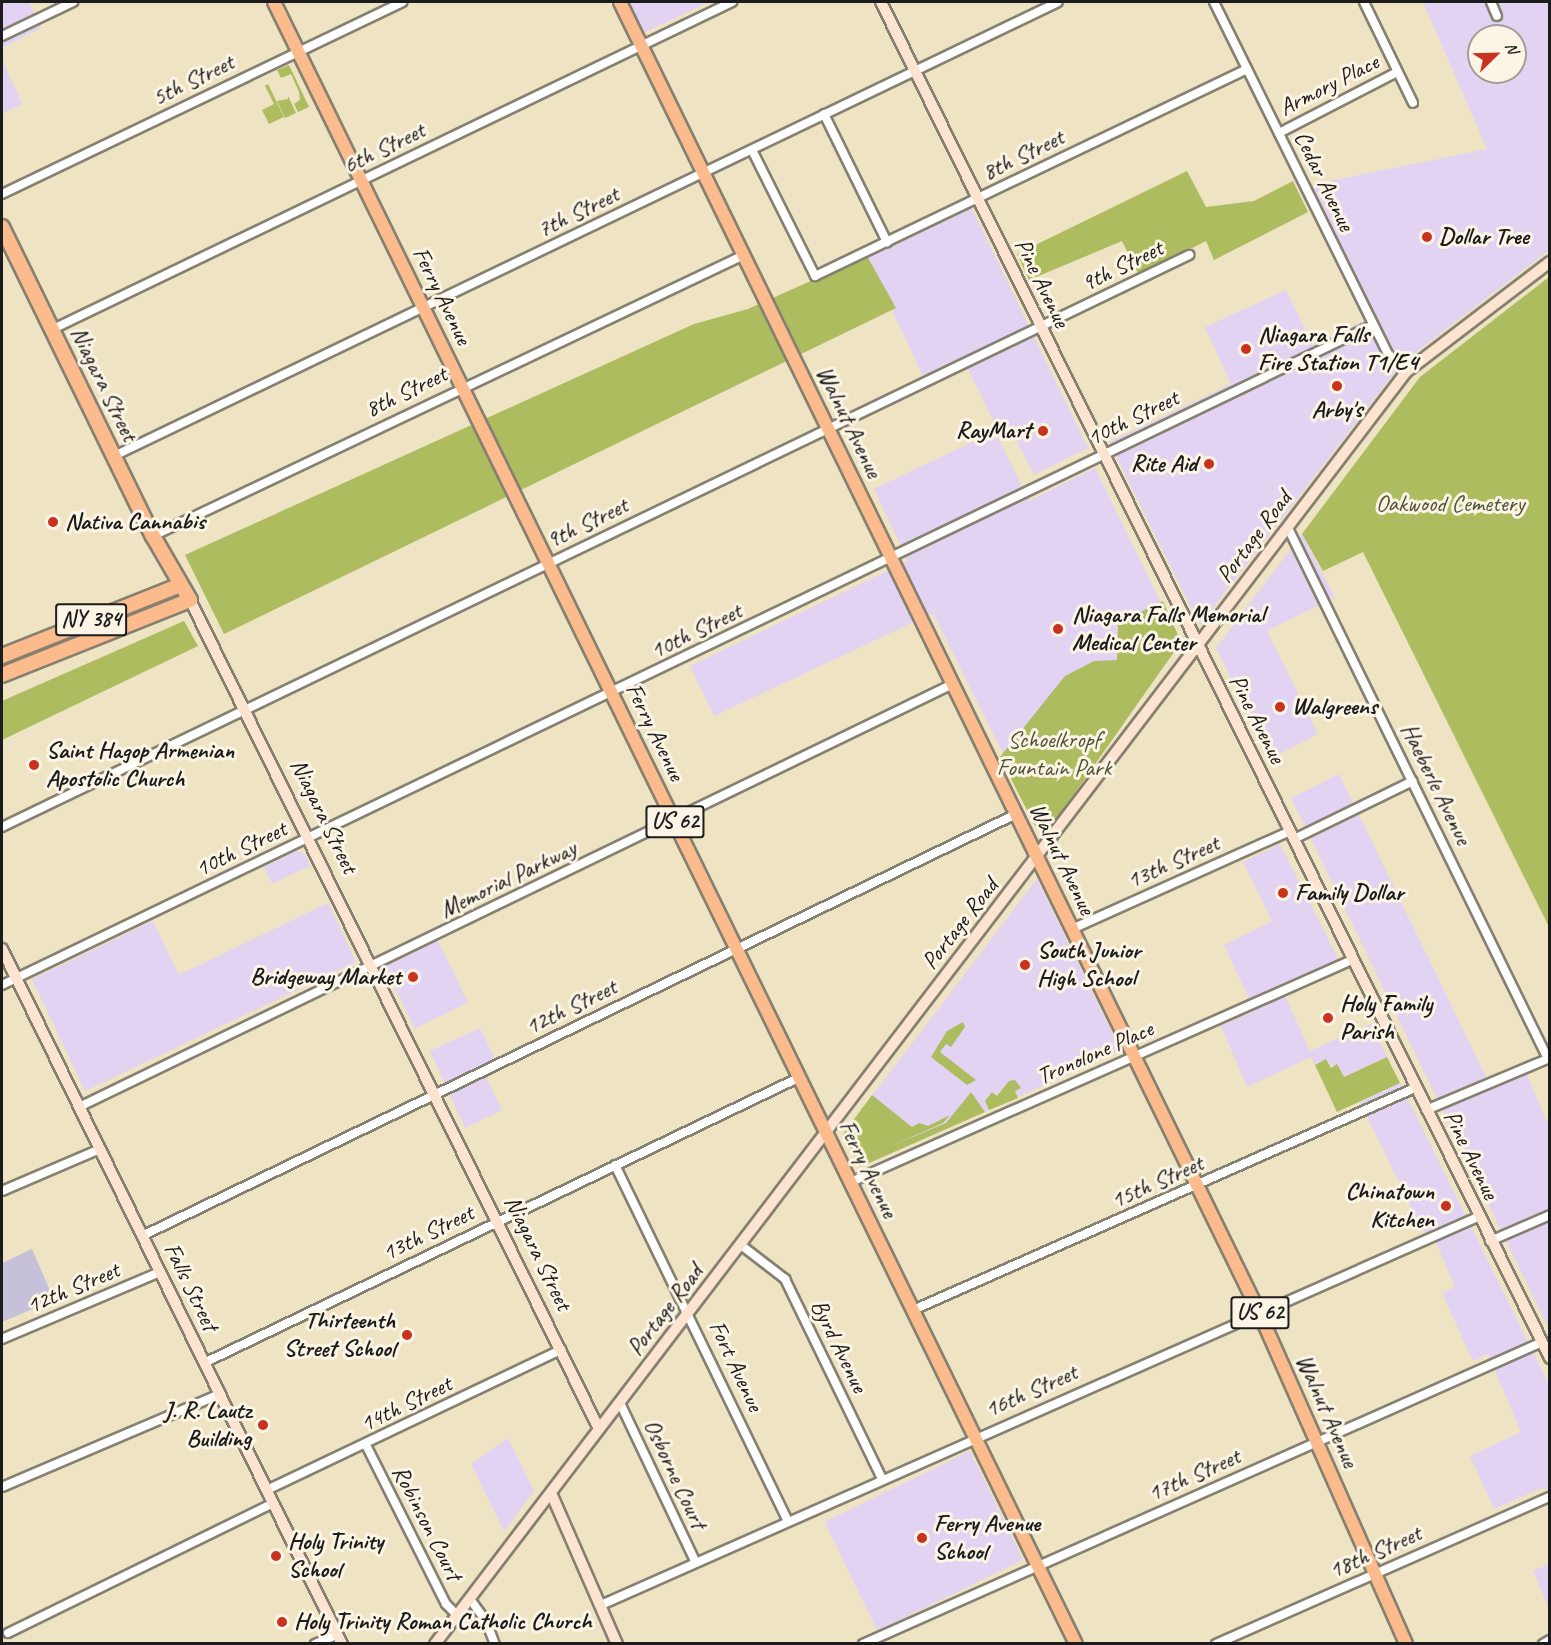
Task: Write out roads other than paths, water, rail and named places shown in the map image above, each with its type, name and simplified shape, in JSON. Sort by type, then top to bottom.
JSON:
[{"type":"highway","name":"Niagara Street","points":[[2,227],[153,536],[190,600]]},
{"type":"highway","name":"NY 384","points":[[2,656],[180,585]]},
{"type":"highway","name":"NY 384","points":[[2,675],[190,600]]},
{"type":"main road","name":"Ferry Avenue","points":[[274,2],[1076,1644]]},
{"type":"main road","name":"Walnut Avenue","points":[[620,2],[1259,1312],[1377,1572],[1406,1644]]},
{"type":"street","points":[[2,36],[73,2]]},
{"type":"street","name":"5th Street","points":[[2,194],[402,2]]},
{"type":"street","name":"6th Street","points":[[53,329],[732,2]]},
{"type":"street","name":"Pine Avenue","points":[[881,2],[1197,645],[1354,958],[1478,1217],[1549,1354]]},
{"type":"street","name":"7th Street","points":[[114,456],[1058,2]]},
{"type":"street","name":"Cedar Avenue","points":[[1214,2],[1388,354],[1406,372]]},
{"type":"street","points":[[1364,2],[1413,104]]},
{"type":"street","points":[[1491,2],[1497,16]]},
{"type":"street","name":"8th Street","points":[[752,150],[815,276],[1247,69]]},
{"type":"street","name":"Armory Place","points":[[1279,133],[1397,72]]},
{"type":"street","points":[[824,114],[887,242]]},
{"type":"street","name":"8th Street","points":[[153,536],[462,386],[744,255]]},
{"type":"street","name":"9th Street","points":[[2,827],[1189,255]]},
{"type":"street","name":"Portage Road","points":[[435,1644],[1038,858],[1197,645],[1406,372],[1550,262]]},
{"type":"street","name":"10th Street","points":[[2,986],[1373,325]]},
{"type":"street","name":"Haeberle Avenue","points":[[1288,528],[1549,1058]]},
{"type":"street","name":"Niagara Street","points":[[190,600],[246,709],[599,1429]]},
{"type":"street","name":"Memorial Parkway","points":[[79,1107],[373,967],[953,684]]},
{"type":"street","name":"13th Street","points":[[1072,929],[1292,835],[1413,780]]},
{"type":"street","name":"12th Street","points":[[142,1236],[1016,814]]},
{"type":"street","name":"Falls Street","points":[[2,949],[340,1639]]},
{"type":"street","name":"Tronolone Place","points":[[851,1182],[1354,958]]},
{"type":"street","points":[[1426,1110],[1549,1058]]},
{"type":"street","name":"13th Street","points":[[204,1363],[800,1077]]},
{"type":"street","name":"15th Street","points":[[913,1310],[1415,1088]]},
{"type":"street","points":[[2,1191],[99,1149]]},
{"type":"street","name":"Fort Avenue","points":[[615,1165],[689,1313],[788,1521]]},
{"type":"street","points":[[1490,1241],[1550,1215]]},
{"type":"street","name":"16th Street","points":[[601,1605],[975,1437],[1478,1217]]},
{"type":"street","name":"Byrd Avenue","points":[[741,1245],[785,1279],[882,1479]]},
{"type":"street","name":"12th Street","points":[[2,1340],[160,1272]]},
{"type":"street","name":"17th Street","points":[[863,1644],[1542,1342]]},
{"type":"street","name":"14th Street","points":[[267,1490],[366,1445],[561,1350]]},
{"type":"street","points":[[2,1487],[220,1394]]},
{"type":"street","name":"Osborne Court","points":[[620,1403],[695,1561]]},
{"type":"street","name":"Robinson Court","points":[[366,1445],[446,1604],[457,1615]]},
{"type":"street","points":[[551,1493],[617,1644]]},
{"type":"street","name":"18th Street","points":[[1216,1644],[1550,1497]]},
{"type":"street","points":[[8,1633],[273,1503]]},
{"type":"street","points":[[470,1599],[486,1621],[495,1644]]},
{"type":"street","points":[[315,1644],[340,1639]]},
{"type":"street","points":[[1543,1644],[1550,1641]]},
{"type":"place","name":"Dollar Tree","points":[[1427,237]]},
{"type":"place","name":"Niagara Falls Fire Station T1/E4","points":[[1246,349]]},
{"type":"place","name":"Arby's","points":[[1337,386]]},
{"type":"place","name":"RayMart","points":[[1043,431]]},
{"type":"place","name":"Rite Aid","points":[[1209,464]]},
{"type":"place","name":"Nativa Cannabis","points":[[53,522]]},
{"type":"place","name":"Niagara Falls Memorial Medical Center","points":[[1058,629]]},
{"type":"place","name":"Walgreens","points":[[1280,707]]},
{"type":"place","name":"Saint Hagop Armenian Apostolic Church","points":[[34,765]]},
{"type":"place","name":"Family Dollar","points":[[1283,893]]},
{"type":"place","name":"South Junior High School","points":[[1025,965]]},
{"type":"place","name":"Bridgeway Market","points":[[413,977]]},
{"type":"place","name":"Holy Family Parish","points":[[1328,1018]]},
{"type":"place","name":"Chinatown Kitchen","points":[[1446,1206]]},
{"type":"place","name":"Thirteenth Street School","points":[[407,1335]]},
{"type":"place","name":"J. R. Lautz Building","points":[[263,1425]]},
{"type":"place","name":"Ferry Avenue School","points":[[922,1538]]},
{"type":"place","name":"Holy Trinity School","points":[[276,1556]]},
{"type":"place","name":"Holy Trinity Roman Catholic Church","points":[[282,1622]]},
{"type":"park label","name":"Oakwood Cemetery","points":[[1450,504]]},
{"type":"park label","name":"Schoelkropf Fountain Park","points":[[1054,754]]}]
